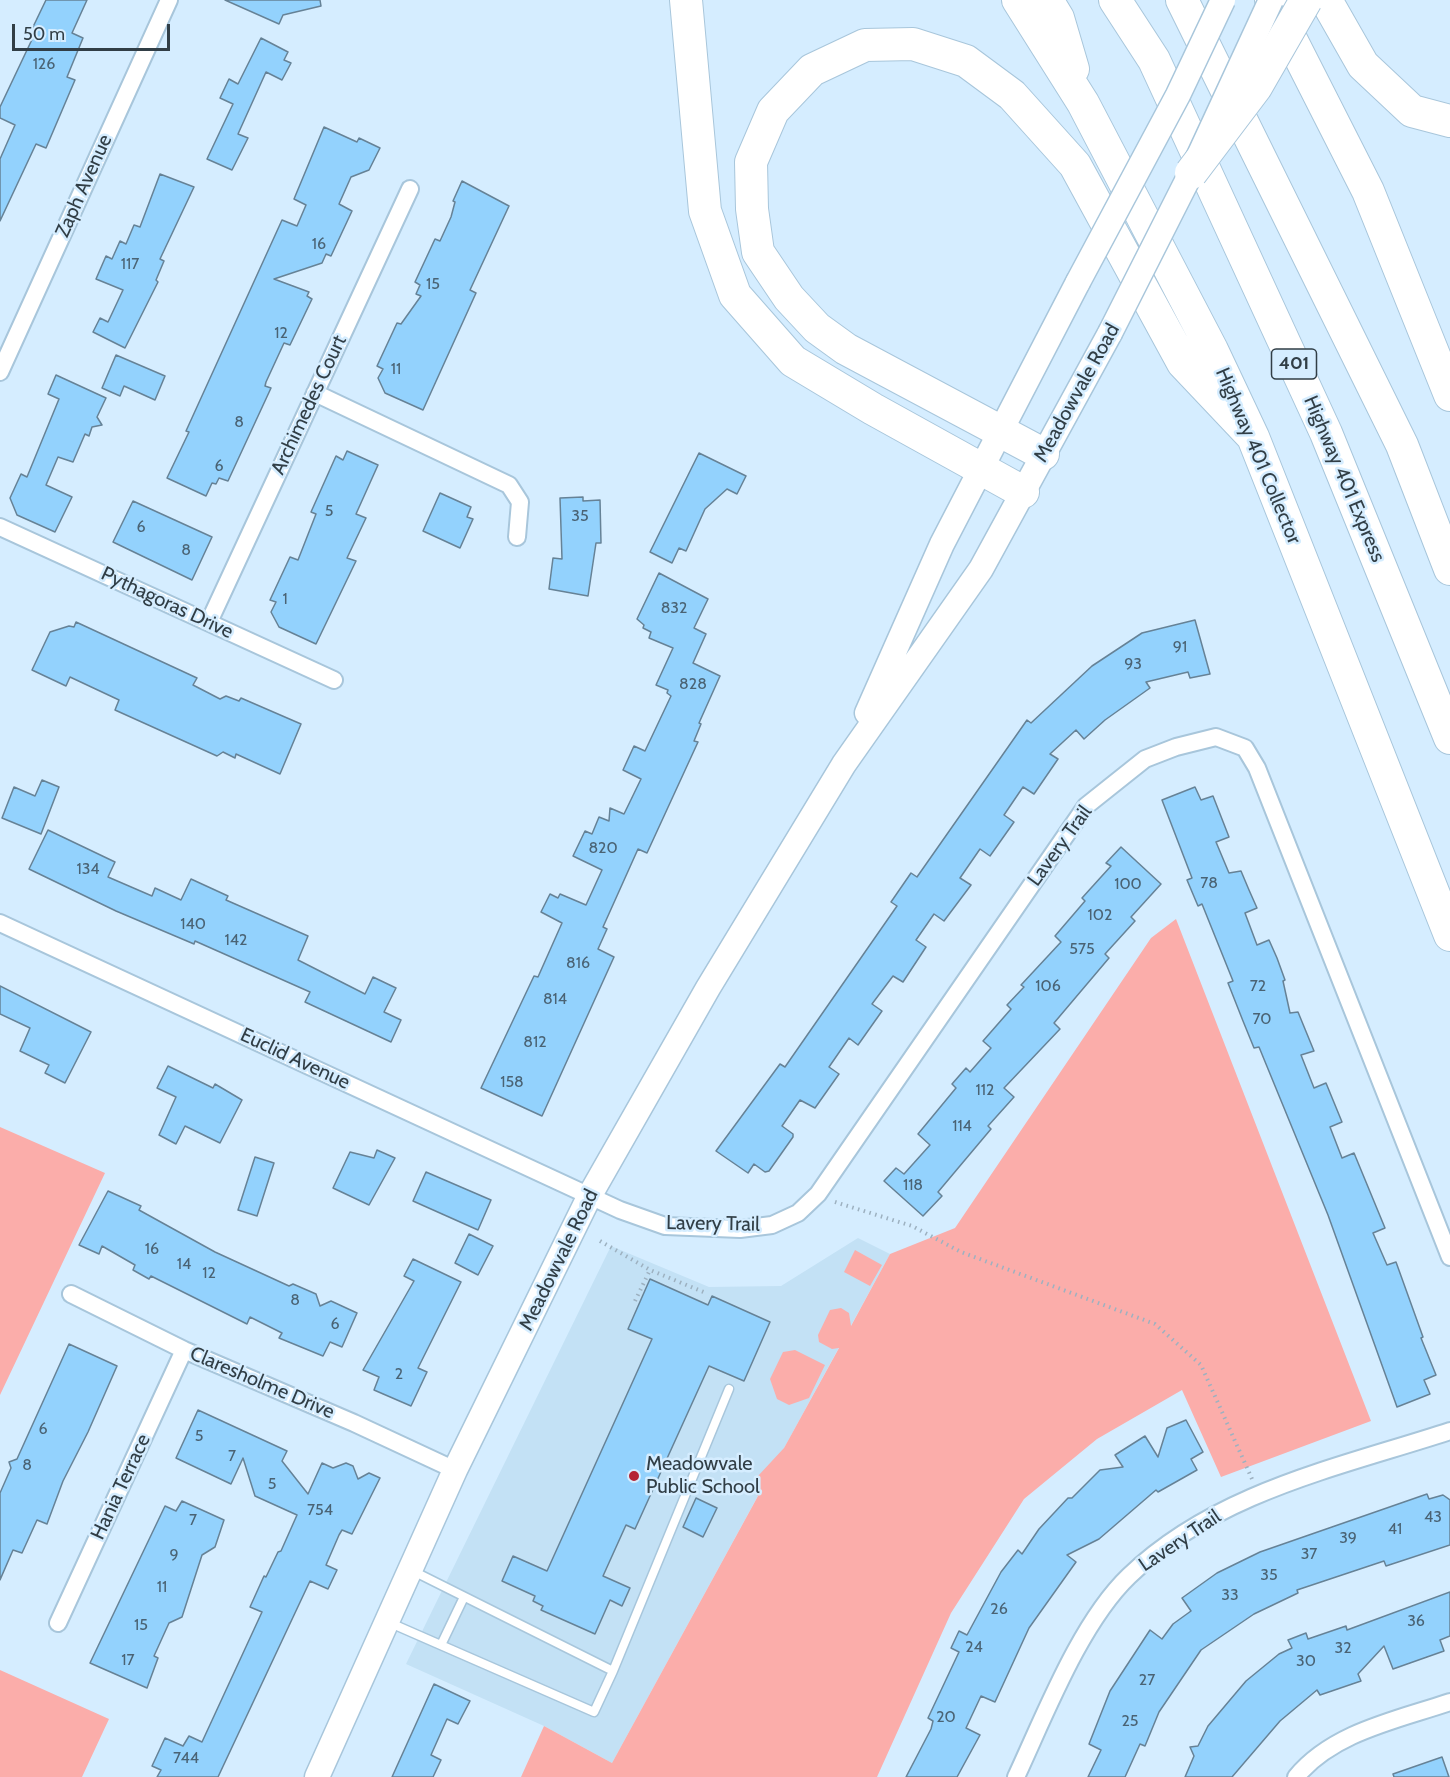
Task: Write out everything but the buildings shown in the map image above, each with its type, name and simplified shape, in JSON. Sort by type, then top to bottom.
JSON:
[{"type":"highway","points":[[686,0],[705,211],[735,296],[793,361],[873,409],[1023,492]]},
{"type":"highway","name":"Highway 401 Collector","points":[[1018,0],[1083,103],[1212,350],[1253,437],[1450,935]]},
{"type":"highway","points":[[1047,0],[1058,18],[1083,103]]},
{"type":"highway","name":"Highway 401 Express","points":[[1114,0],[1154,60],[1326,433],[1450,738]]},
{"type":"highway","points":[[1182,0],[1402,445],[1450,569]]},
{"type":"highway","points":[[1271,0],[1368,191],[1450,395]]},
{"type":"highway","points":[[1191,173],[1256,87],[1306,0]]},
{"type":"highway","points":[[1326,0],[1363,65],[1412,111],[1450,121]]},
{"type":"highway","points":[[1043,454],[846,349],[817,328],[789,298],[758,252],[752,209],[751,162],[773,111],[812,70],[865,45],[913,44],[966,61],[1012,94],[1075,165],[1183,363],[1253,437]]},
{"type":"main road","name":"Meadowvale Road","points":[[844,764],[942,544],[1178,94],[1223,0]]},
{"type":"main road","name":"Meadowvale Road","points":[[317,1777],[455,1470],[590,1195],[708,988],[844,764],[981,569],[1110,333],[1191,173],[1271,0]]},
{"type":"street","name":"Zaph Avenue","points":[[0,372],[169,0]]},
{"type":"street","name":"Archimedes Court","points":[[209,622],[410,189]]},
{"type":"street","points":[[315,393],[509,485],[520,502],[517,537]]},
{"type":"street","name":"Pythagoras Drive","points":[[0,527],[334,680]]},
{"type":"street","name":"Lavery Trail","points":[[590,1195],[665,1226],[740,1229],[772,1225],[798,1213],[818,1194],[1086,806],[1145,759],[1176,747],[1216,737],[1245,748],[1257,768],[1450,1257]]},
{"type":"street","name":"Euclid Avenue","points":[[0,923],[590,1195]]},
{"type":"street","name":"Claresholme Drive","points":[[71,1294],[184,1350],[343,1418],[455,1470]]},
{"type":"street","name":"Hania Terrace","points":[[58,1623],[184,1350]]},
{"type":"street","name":"Lavery Trail","points":[[1016,1777],[1070,1661],[1101,1612],[1129,1576],[1188,1531],[1216,1514],[1258,1494],[1450,1431]]},
{"type":"street","points":[[1296,1777],[1309,1762],[1347,1737],[1450,1702]]},
{"type":"lane","points":[[387,1622],[594,1713],[729,1389]]},
{"type":"lane","points":[[411,1570],[613,1671]]},
{"type":"lane","points":[[441,1645],[464,1596]]},
{"type":"path","points":[[818,1194],[839,1204],[912,1226],[961,1252],[1155,1324],[1201,1365],[1258,1494]]},
{"type":"path","points":[[600,1241],[650,1270],[706,1293]]},
{"type":"path","points":[[635,1300],[650,1270]]},
{"type":"shaded area","points":[[1176,919],[1371,1421],[1221,1477],[1182,1390],[1097,1439],[1024,1499],[951,1613],[877,1777],[521,1777],[544,1726],[612,1763],[758,1496],[753,1492],[758,1476],[784,1448],[839,1348],[832,1349],[819,1342],[818,1335],[830,1310],[841,1308],[849,1313],[851,1326],[890,1254],[955,1228],[1151,938]]},
{"type":"shaded area","points":[[0,1127],[105,1173],[0,1395]]},
{"type":"shaded area","name":"Meadowvale Public School","points":[[858,1238],[890,1254],[612,1763],[544,1726],[406,1664],[611,1246],[709,1287],[781,1286]]},
{"type":"shaded area","points":[[855,1250],[882,1265],[870,1286],[844,1272]]},
{"type":"shaded area","points":[[795,1350],[825,1365],[809,1398],[789,1405],[777,1399],[770,1379],[783,1352]]},
{"type":"shaded area","points":[[0,1670],[109,1719],[82,1777],[0,1777]]},
{"type":"place","name":"Meadowvale Public School","points":[[634,1476]]}]
